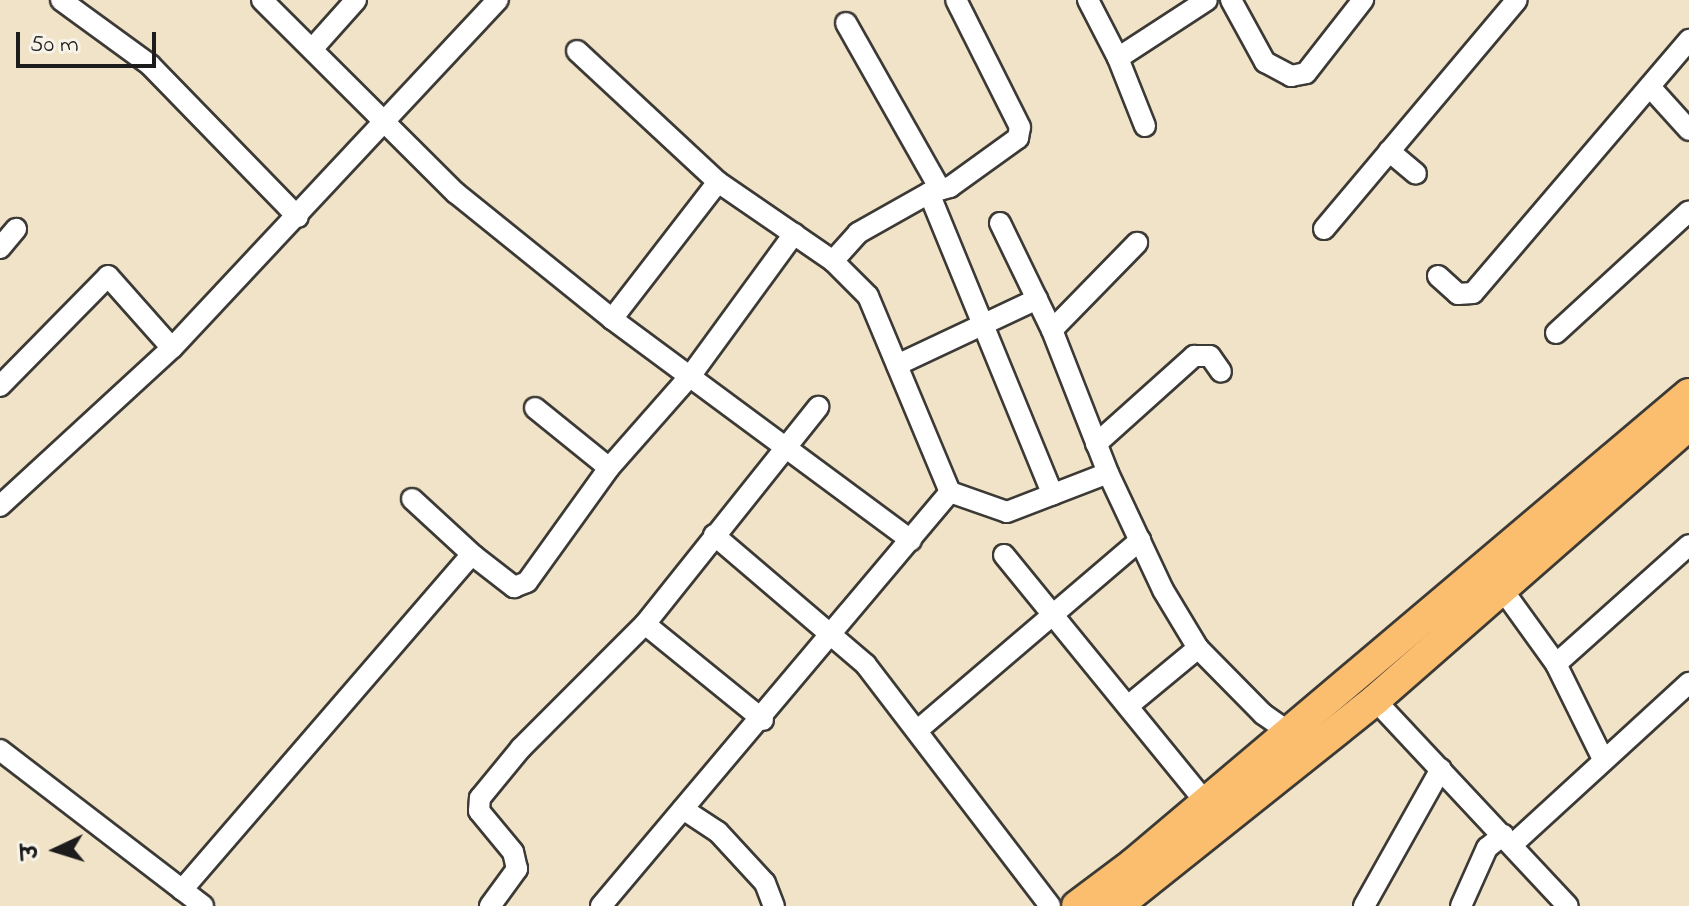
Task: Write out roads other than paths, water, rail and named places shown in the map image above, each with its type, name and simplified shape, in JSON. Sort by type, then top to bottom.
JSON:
[{"type":"highway","points":[[1117,906],[1689,394]]},
{"type":"highway","points":[[1077,906],[1290,733],[1375,700],[1689,425]]},
{"type":"street","points":[[61,0],[150,65],[298,217]]},
{"type":"street","points":[[262,0],[314,47],[381,124],[612,319],[911,540]]},
{"type":"street","points":[[314,47],[356,0]]},
{"type":"street","points":[[0,506],[172,348],[498,0]]},
{"type":"street","points":[[833,261],[858,233],[934,191],[1018,138],[1020,127],[956,0]]},
{"type":"street","points":[[1088,0],[1118,58],[1145,126]]},
{"type":"street","points":[[1118,58],[1207,0]]},
{"type":"street","points":[[1231,0],[1265,62],[1291,76],[1306,73],[1363,0]]},
{"type":"street","points":[[1324,229],[1517,0]]},
{"type":"street","points":[[846,23],[934,191],[1053,495]]},
{"type":"street","points":[[1438,276],[1458,294],[1473,293],[1689,40]]},
{"type":"street","points":[[577,51],[718,182],[833,261],[868,296],[950,492],[1007,512],[1108,473]]},
{"type":"street","points":[[1650,87],[1689,130]]},
{"type":"street","points":[[1389,151],[1416,174]]},
{"type":"street","points":[[612,319],[718,182]]},
{"type":"street","points":[[1556,333],[1689,211]]},
{"type":"street","points":[[1000,223],[1052,330],[1108,473],[1198,648],[1263,714],[1290,733]]},
{"type":"street","points":[[0,248],[16,229]]},
{"type":"street","points":[[412,499],[474,556],[514,587],[527,582],[609,468],[691,375],[794,234]]},
{"type":"street","points":[[1052,330],[1137,243]]},
{"type":"street","points":[[0,386],[108,276],[172,348]]},
{"type":"street","points":[[897,365],[1037,299]]},
{"type":"street","points":[[1096,444],[1194,356],[1210,356],[1221,372]]},
{"type":"street","points":[[490,906],[517,869],[513,852],[479,811],[480,798],[521,748],[645,624],[818,407]]},
{"type":"street","points":[[535,408],[609,468]]},
{"type":"street","points":[[601,906],[763,720],[950,492]]},
{"type":"street","points":[[714,535],[866,665],[919,729],[1050,906]]},
{"type":"street","points":[[919,729],[1140,540]]},
{"type":"street","points":[[1556,664],[1689,545]]},
{"type":"street","points":[[1004,555],[1206,803]]},
{"type":"street","points":[[182,890],[474,556]]},
{"type":"street","points":[[1502,589],[1556,664],[1603,759]]},
{"type":"street","points":[[645,624],[763,720]]},
{"type":"street","points":[[1128,706],[1198,648]]},
{"type":"street","points":[[1461,906],[1487,848],[1508,840],[1689,683]]},
{"type":"street","points":[[1375,700],[1568,906]]},
{"type":"street","points":[[0,750],[203,906]]},
{"type":"street","points":[[1364,906],[1441,769]]},
{"type":"street","points":[[683,809],[718,832],[765,883],[774,906]]}]
